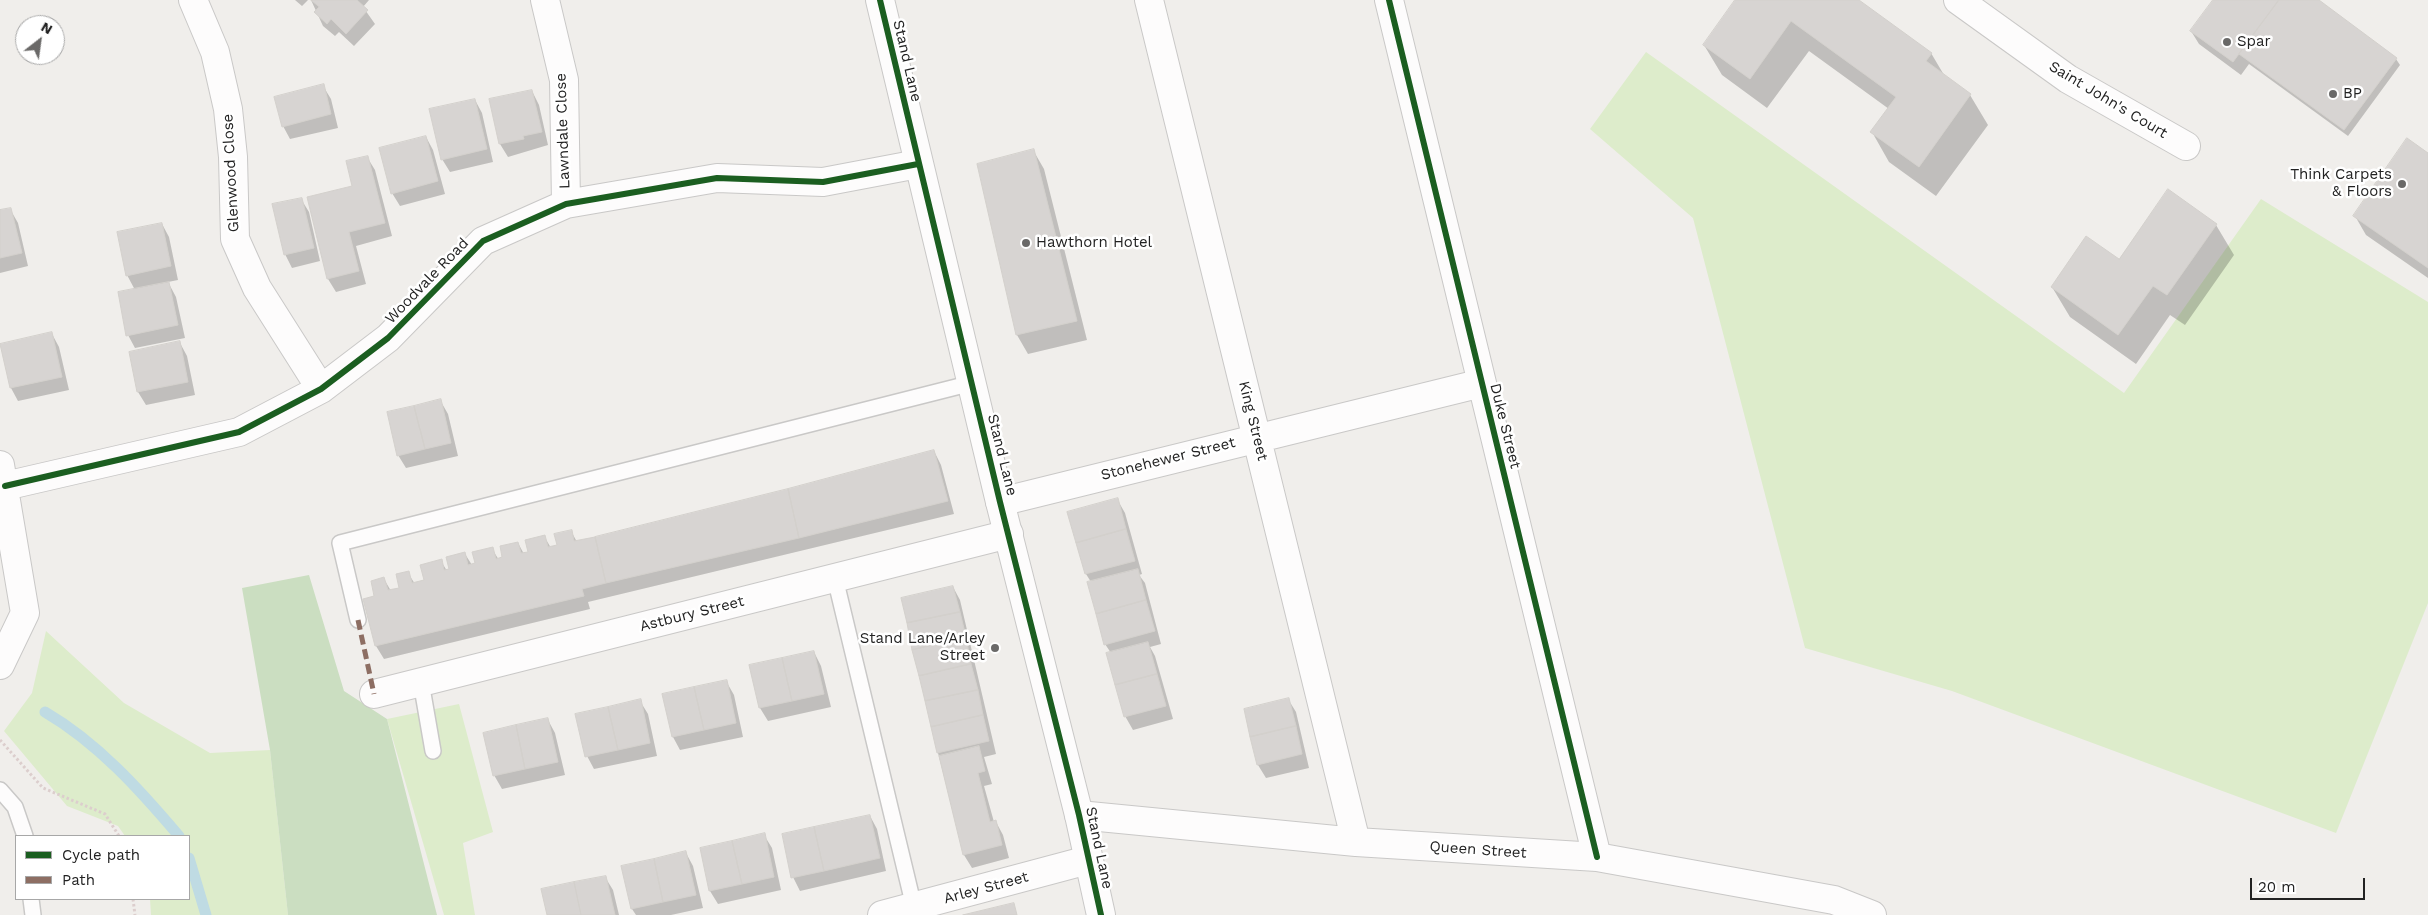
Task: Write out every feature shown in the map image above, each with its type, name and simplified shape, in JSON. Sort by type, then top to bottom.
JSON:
[{"type":"street","name":"Glenwood Close","points":[[193,0],[215,52],[228,109],[233,157],[235,239],[258,288],[321,389]]},
{"type":"street","name":"Lawndale Close","points":[[545,0],[564,80],[566,204]]},
{"type":"street","name":"Stand Lane","points":[[880,0],[1000,502],[1079,815],[1101,915]]},
{"type":"street","name":"King Street","points":[[1149,0],[1356,842]]},
{"type":"street","name":"Duke Street","points":[[1389,0],[1597,857]]},
{"type":"street","name":"Saint John's Court","points":[[1958,0],[2068,79],[2186,146]]},
{"type":"street","name":"Woodvale Road","points":[[2,476],[239,432],[321,389],[388,338],[483,241],[566,204],[717,178],[823,182],[918,164]]},
{"type":"street","name":"Stonehewer Street","points":[[1000,502],[1256,437],[1482,383]]},
{"type":"street","points":[[0,665],[25,614],[2,476]]},
{"type":"street","name":"Astbury Street","points":[[374,694],[1009,534]]},
{"type":"street","name":"Queen Street","points":[[1079,815],[1356,842],[1597,857],[1834,900],[1872,915]]},
{"type":"street","name":"Arley Street","points":[[882,915],[1088,860]]},
{"type":"lane","points":[[358,620],[340,543],[972,383]]},
{"type":"lane","points":[[836,578],[914,907]]},
{"type":"lane","points":[[421,682],[433,751]]},
{"type":"lane","points":[[0,790],[15,807],[25,835]]},
{"type":"lane","points":[[31,900],[33,915]]},
{"type":"path","points":[[0,740],[43,788],[104,814],[118,835]]},
{"type":"path","points":[[133,900],[135,915]]},
{"type":"green space","points":[[1646,52],[2124,393],[2261,199],[2428,302],[2428,603],[2336,833],[1952,691],[1805,648],[1693,218],[1590,129]]},
{"type":"green space","points":[[309,575],[344,691],[387,719],[437,915],[288,915],[270,750],[242,588]]},
{"type":"green space","points":[[46,631],[124,703],[210,753],[270,750],[288,915],[151,915],[150,900],[190,900],[190,835],[124,835],[118,826],[67,806],[4,731],[32,693]]},
{"type":"green space","points":[[459,704],[493,832],[463,843],[475,915],[444,915],[387,719]]},
{"type":"building","points":[[311,0],[357,0],[368,10],[346,34],[331,19],[327,24],[314,12],[319,7]]},
{"type":"building","points":[[1735,0],[1859,0],[1932,53],[1926,61],[1971,94],[1919,167],[1870,132],[1896,97],[1791,21],[1750,79],[1703,45]]},
{"type":"building","name":"Spar","points":[[2213,0],[2279,0],[2233,62],[2190,31]]},
{"type":"building","name":"BP","points":[[2279,0],[2319,0],[2397,58],[2344,130],[2239,54]]},
{"type":"building","points":[[324,84],[331,114],[282,127],[274,97]]},
{"type":"building","points":[[532,90],[542,132],[523,136],[524,139],[499,144],[489,99]]},
{"type":"building","points":[[475,99],[487,149],[441,160],[429,109]]},
{"type":"building","points":[[426,136],[438,181],[391,194],[379,148]]},
{"type":"building","name":"Think Carpets & Floors","points":[[2407,138],[2428,153],[2428,268],[2353,216]]},
{"type":"building","name":"Hawthorn Hotel","points":[[1034,149],[1077,321],[1016,335],[977,164]]},
{"type":"building","points":[[368,156],[385,223],[349,232],[359,271],[327,279],[307,197],[352,186],[346,161]]},
{"type":"building","points":[[2168,189],[2217,224],[2167,295],[2153,286],[2118,335],[2051,287],[2086,236],[2119,259]]},
{"type":"building","points":[[302,198],[314,248],[284,255],[272,204]]},
{"type":"building","points":[[11,208],[22,253],[0,258],[0,210]]},
{"type":"building","points":[[162,223],[171,266],[126,276],[117,232]]},
{"type":"building","points":[[169,282],[178,325],[126,336],[118,292]]},
{"type":"building","points":[[52,332],[62,377],[10,388],[0,344]]},
{"type":"building","points":[[180,341],[188,382],[137,392],[129,352]]},
{"type":"building","points":[[441,399],[451,443],[425,449],[414,406]]},
{"type":"building","points":[[414,406],[425,449],[397,456],[387,412]]},
{"type":"building","points":[[934,450],[948,501],[799,538],[788,489]]},
{"type":"building","points":[[788,489],[799,538],[606,583],[595,537]]},
{"type":"building","points":[[1118,498],[1126,529],[1076,543],[1067,512]]},
{"type":"building","points":[[1126,529],[1135,561],[1085,574],[1076,543]]},
{"type":"building","points":[[572,530],[574,541],[595,537],[606,583],[582,589],[584,596],[375,646],[363,599],[374,596],[371,581],[384,577],[388,590],[399,588],[396,574],[409,571],[412,583],[424,580],[420,565],[442,559],[444,570],[449,569],[446,557],[465,552],[468,565],[475,563],[472,552],[493,547],[496,559],[502,557],[500,546],[518,542],[521,553],[528,552],[525,540],[545,535],[548,547],[557,545],[554,534]]},
{"type":"building","points":[[1138,569],[1146,600],[1096,614],[1087,582]]},
{"type":"building","points":[[953,586],[960,612],[907,623],[901,598]]},
{"type":"building","points":[[1146,600],[1155,631],[1104,645],[1096,614]]},
{"type":"building","points":[[960,612],[966,637],[912,650],[907,623]]},
{"type":"building","points":[[966,637],[971,664],[919,676],[912,650]]},
{"type":"building","points":[[1148,642],[1157,674],[1115,685],[1106,653]]},
{"type":"building","points":[[814,651],[824,694],[792,701],[782,658]]},
{"type":"building","points":[[782,658],[792,701],[759,708],[749,665]]},
{"type":"building","points":[[971,664],[978,690],[925,701],[919,676]]},
{"type":"building","points":[[1157,674],[1166,706],[1124,717],[1115,685]]},
{"type":"building","points":[[727,680],[736,723],[704,730],[694,687]]},
{"type":"building","points":[[694,687],[704,730],[672,737],[662,694]]},
{"type":"building","points":[[978,690],[983,715],[931,727],[925,701]]},
{"type":"building","points":[[1289,698],[1296,726],[1250,737],[1244,709]]},
{"type":"building","points":[[641,699],[650,743],[618,750],[608,707]]},
{"type":"building","points":[[608,707],[618,750],[585,757],[575,714]]},
{"type":"building","points":[[983,715],[989,741],[937,753],[931,727]]},
{"type":"building","points":[[548,718],[558,762],[525,769],[516,725]]},
{"type":"building","points":[[516,725],[525,769],[493,776],[483,733]]},
{"type":"building","points":[[1296,726],[1302,754],[1257,765],[1250,737]]},
{"type":"building","points":[[979,746],[985,771],[978,773],[990,822],[996,820],[1002,845],[963,855],[939,756]]},
{"type":"building","points":[[870,815],[880,858],[824,871],[814,827]]},
{"type":"building","points":[[814,827],[824,871],[791,878],[782,834]]},
{"type":"building","points":[[765,833],[774,877],[742,884],[732,841]]},
{"type":"building","points":[[732,841],[742,884],[709,891],[700,848]]},
{"type":"building","points":[[686,851],[696,895],[663,902],[654,859]]},
{"type":"building","points":[[654,859],[663,902],[631,909],[621,866]]},
{"type":"building","points":[[606,876],[615,915],[581,915],[574,882]]},
{"type":"building","points":[[574,882],[581,915],[547,915],[541,889]]},
{"type":"building","points":[[1014,903],[1017,915],[963,915]]},
{"type":"waterway","points":[[45,712],[83,738],[117,768],[178,835]]},
{"type":"waterway","points":[[190,861],[206,915]]},
{"type":"marked path","points":[[358,620],[374,694]]},
{"type":"cycle path","points":[[880,0],[1000,502],[1079,815],[1101,915]]},
{"type":"cycle path","points":[[1389,0],[1597,857]]},
{"type":"cycle path","points":[[5,486],[239,432],[321,389],[388,338],[483,241],[566,204],[717,178],[823,182],[918,164]]},
{"type":"place","name":"Spar","points":[[2227,42]]},
{"type":"place","name":"BP","points":[[2333,94]]},
{"type":"place","name":"Think Carpets & Floors","points":[[2402,184]]},
{"type":"place","name":"Hawthorn Hotel","points":[[1026,243]]},
{"type":"place","name":"Stand Lane/Arley Street","points":[[995,648]]}]
